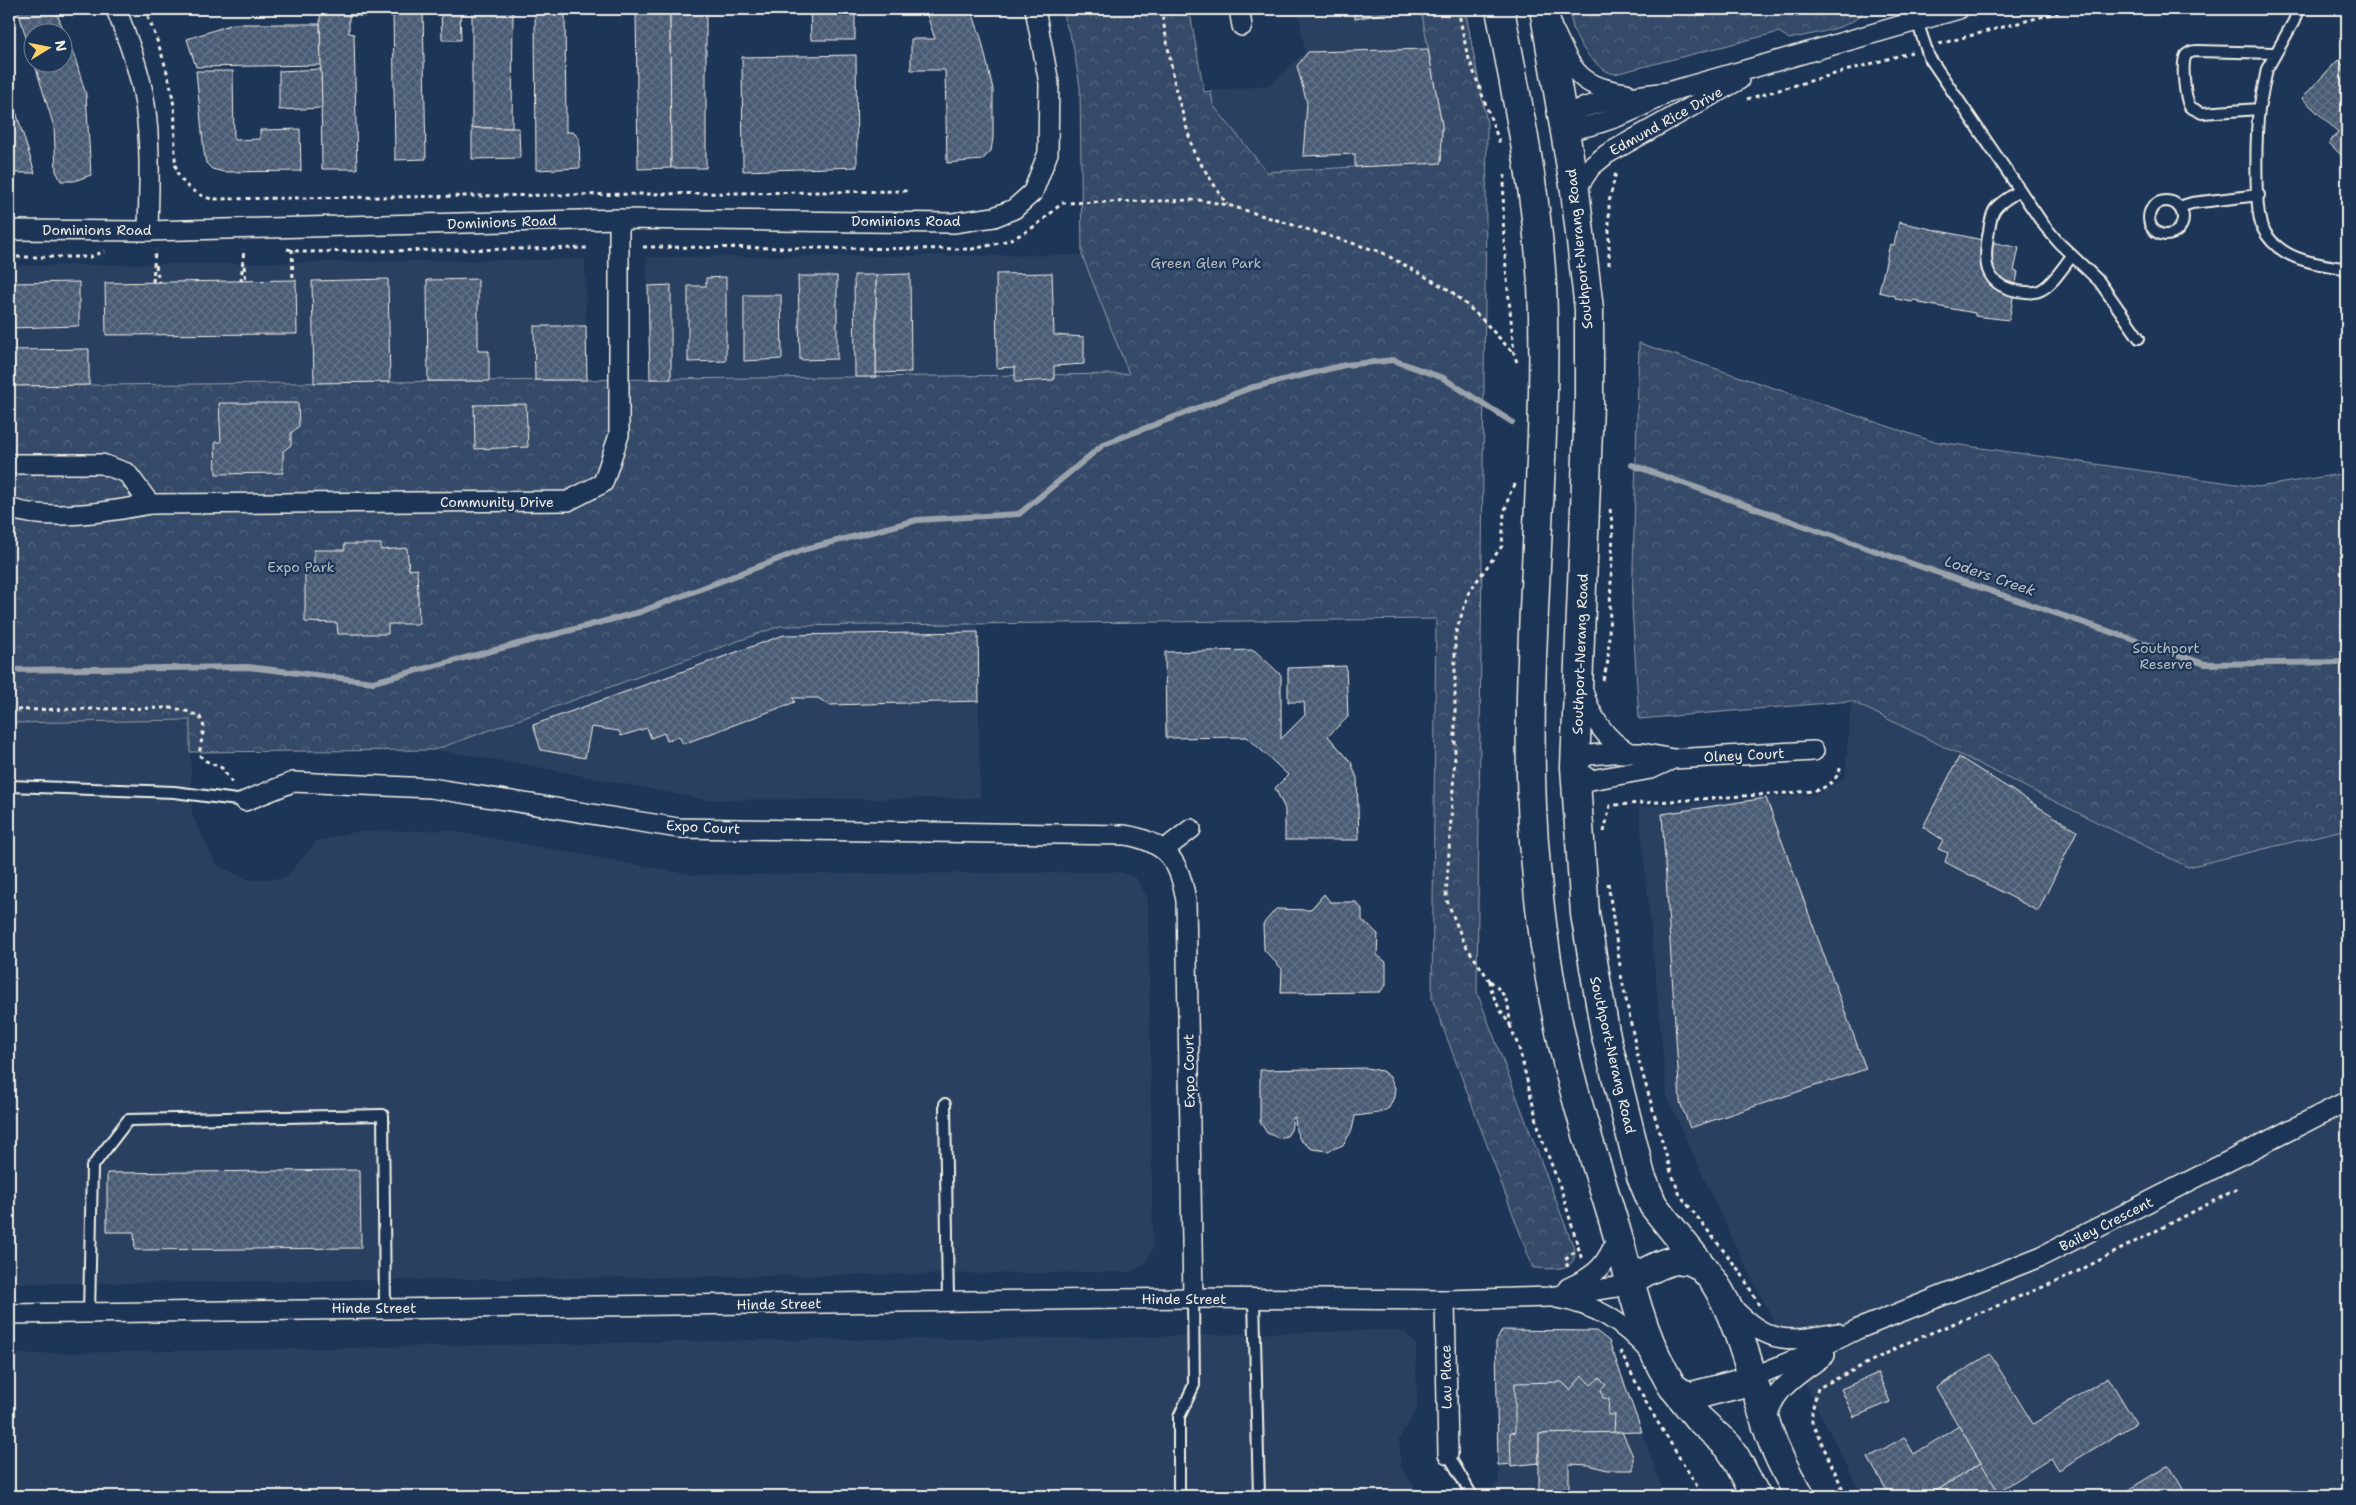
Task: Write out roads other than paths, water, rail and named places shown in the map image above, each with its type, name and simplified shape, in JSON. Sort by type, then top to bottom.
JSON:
[{"type":"main road","points":[[1500,9],[1511,139],[1540,249],[1544,338],[1543,407],[1531,698],[1531,767],[1534,843],[1541,916],[1552,991],[1573,1088],[1618,1236],[1639,1318],[1659,1362],[1674,1388],[1698,1418],[1728,1446],[1756,1496]]},
{"type":"main road","name":"Southport-Nerang Road","points":[[1545,9],[1575,191],[1589,309],[1589,404],[1576,767],[1585,914],[1605,1032],[1641,1176],[1653,1205],[1715,1285],[1740,1335],[1753,1379]]},
{"type":"main road","points":[[1511,139],[1564,123]]},
{"type":"main road","points":[[1531,767],[1576,767]]},
{"type":"main road","points":[[1630,1283],[1671,1262],[1688,1261],[1698,1265],[1715,1285]]},
{"type":"main road","points":[[1674,1388],[1692,1396],[1753,1379],[1767,1428],[1800,1496]]},
{"type":"street","points":[[116,9],[133,53],[145,104],[149,166],[148,231]]},
{"type":"street","name":"Dominions Road","points":[[9,230],[148,231],[619,219],[953,223],[994,217],[1014,209],[1033,192],[1048,153],[1049,83],[1035,9]]},
{"type":"street","name":"Edmund Rice Drive","points":[[1545,9],[1568,59],[1583,80],[1593,86],[1607,90],[1659,93]]},
{"type":"street","name":"Edmund Rice Drive","points":[[1564,123],[1600,125],[1619,118],[1659,93],[1768,64],[1909,17],[1959,9]]},
{"type":"street","name":"Edmund Rice Drive","points":[[1575,191],[1590,168],[1607,154],[1768,64]]},
{"type":"street","name":"Community Drive","points":[[9,508],[24,513],[93,514],[150,504],[568,501],[603,483],[619,435],[619,219]]},
{"type":"street","points":[[9,464],[102,464],[126,473],[150,504]]},
{"type":"street","name":"Olney Court","points":[[1578,674],[1594,719],[1611,740],[1628,752]]},
{"type":"street","name":"Olney Court","points":[[1674,759],[1651,769],[1591,780],[1581,774],[1576,767],[1582,758],[1589,755],[1628,752],[1674,759],[1814,751]]},
{"type":"street","name":"Expo Court","points":[[244,801],[293,782],[432,788],[678,828],[1125,835],[1142,838],[1165,849],[1177,866],[1183,882],[1186,901],[1193,1298]]},
{"type":"street","points":[[1165,849],[1191,829]]},
{"type":"street","name":"Bailey Crescent","points":[[1753,1379],[1858,1329],[2042,1256],[2347,1101]]},
{"type":"street","name":"Hinde Street","points":[[1549,1297],[1579,1275],[1602,1268],[1610,1256],[1618,1236]]},
{"type":"street","name":"Hinde Street","points":[[9,1314],[1193,1298],[1445,1300],[1549,1297],[1630,1283]]},
{"type":"street","name":"Bailey Crescent","points":[[1715,1285],[1751,1326],[1767,1335],[1795,1340],[1858,1329]]},
{"type":"street","name":"Hinde Street","points":[[1549,1297],[1588,1306],[1614,1318],[1633,1334],[1659,1362]]},
{"type":"street","name":"Lau Place","points":[[1445,1300],[1448,1454]]},
{"type":"street","points":[[1767,1428],[1769,1410],[1780,1391],[1858,1329]]},
{"type":"lane","points":[[2298,9],[2294,21],[2268,69],[2258,109],[2256,136],[2262,226],[2276,245],[2298,258],[2347,270]]},
{"type":"lane","points":[[1909,17],[1925,48],[2053,237],[2099,281],[2140,338]]},
{"type":"lane","points":[[2258,109],[2202,113],[2194,111],[2188,104],[2185,91],[2185,57],[2189,53],[2197,51],[2275,53]]},
{"type":"lane","points":[[2020,190],[1999,205],[1992,215],[1986,258],[1988,270],[1993,279],[1999,285],[2009,289],[2030,292],[2038,291],[2052,280],[2072,256]]},
{"type":"lane","points":[[2179,207],[2192,203],[2259,195]]},
{"type":"lane","points":[[9,786],[174,792],[244,801]]},
{"type":"lane","points":[[945,1104],[948,1301]]},
{"type":"lane","points":[[89,1313],[92,1167],[128,1120],[363,1116],[383,1116],[385,1308]]},
{"type":"lane","points":[[1179,1496],[1179,1417],[1194,1385],[1193,1298]]},
{"type":"lane","points":[[1254,1299],[1259,1496]]},
{"type":"lane","points":[[1448,1454],[1472,1496]]},
{"type":"waterway","points":[[9,670],[248,667],[373,682],[640,612],[802,550],[917,520],[1019,514],[1104,444],[1250,388],[1345,365],[1393,360],[1443,378],[1512,422]]},
{"type":"waterway","name":"Loders Creek","points":[[1632,465],[1967,583],[2205,664],[2347,662]]},
{"type":"park label","name":"Green Glen Park","points":[[1206,263]]},
{"type":"park label","name":"Expo Park","points":[[301,567]]},
{"type":"park label","name":"Southport Reserve","points":[[2166,656]]}]
